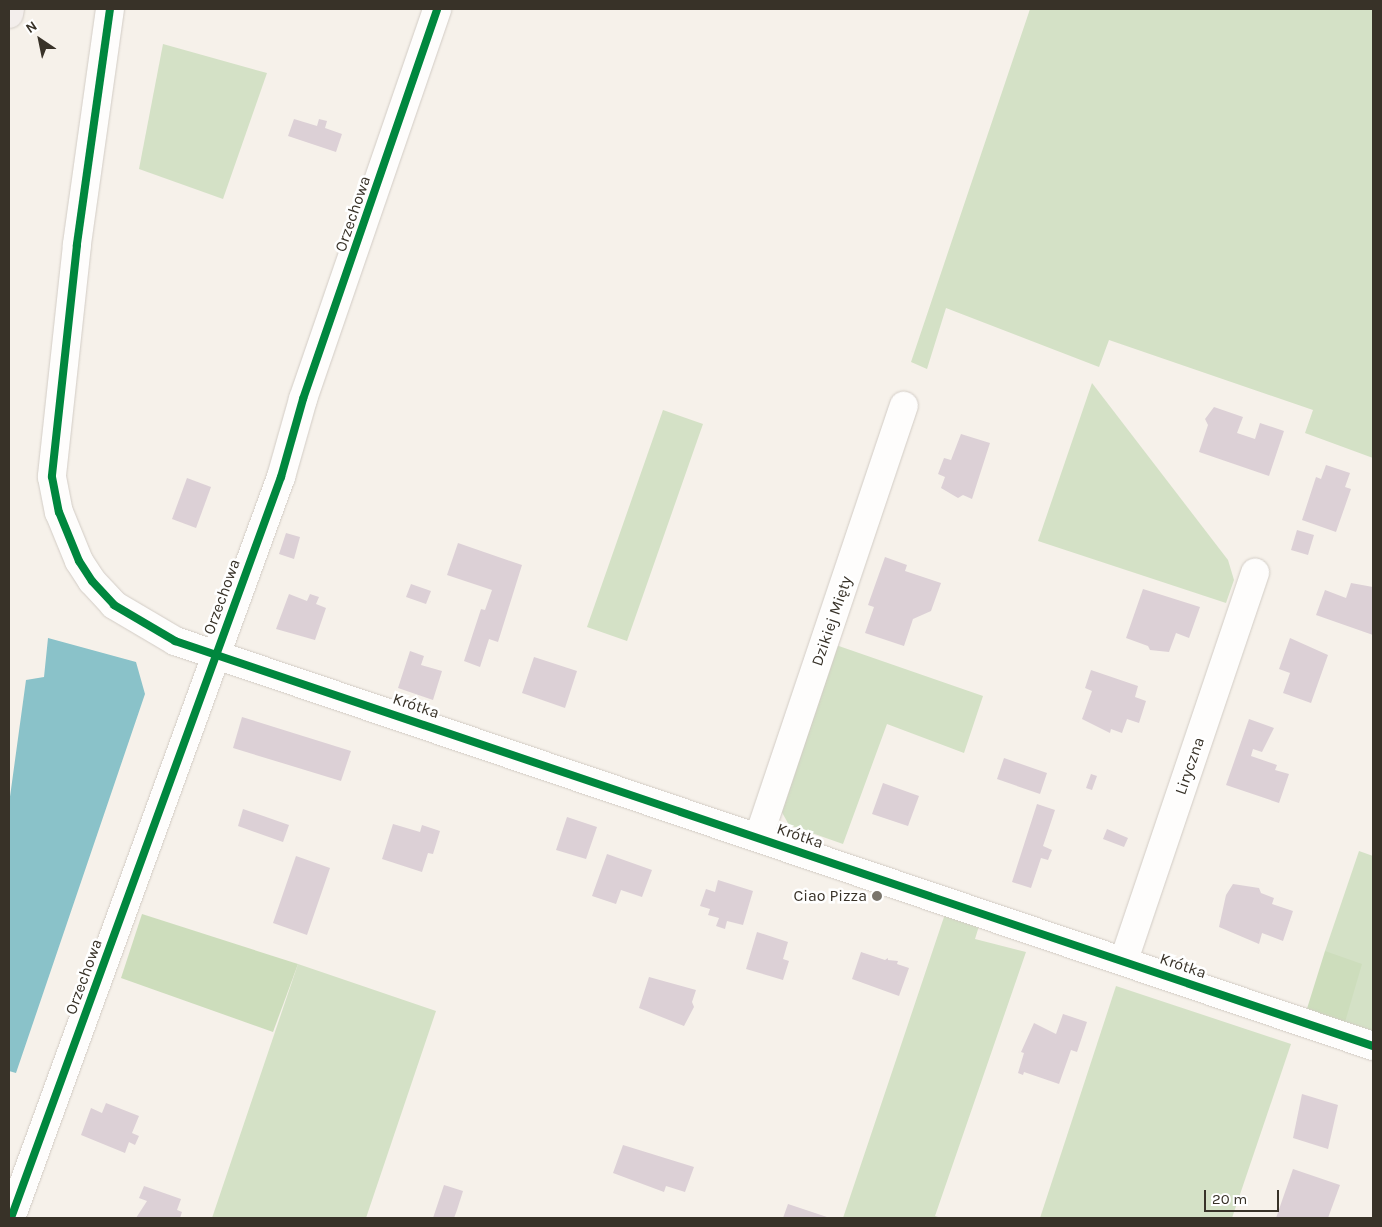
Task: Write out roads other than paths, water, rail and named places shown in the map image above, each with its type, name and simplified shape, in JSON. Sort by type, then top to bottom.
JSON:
[{"type":"highway","points":[[9,14],[10,9]]},
{"type":"street","name":"Krótka","points":[[110,9],[75,264],[52,478],[59,512],[79,561],[92,581],[114,605],[175,641],[759,836],[1373,1046]]},
{"type":"street","name":"Orzechowa","points":[[11,1218],[280,477],[303,399],[438,9]]},
{"type":"street","name":"Dzikiej Mięty","points":[[759,836],[904,406]]},
{"type":"street","name":"Liryczna","points":[[1124,960],[1255,573]]},
{"type":"water","points":[[48,638],[136,662],[145,694],[16,1073],[9,1071],[9,804],[26,680],[44,677]]},
{"type":"place","name":"Ciao Pizza","points":[[877,896]]}]
